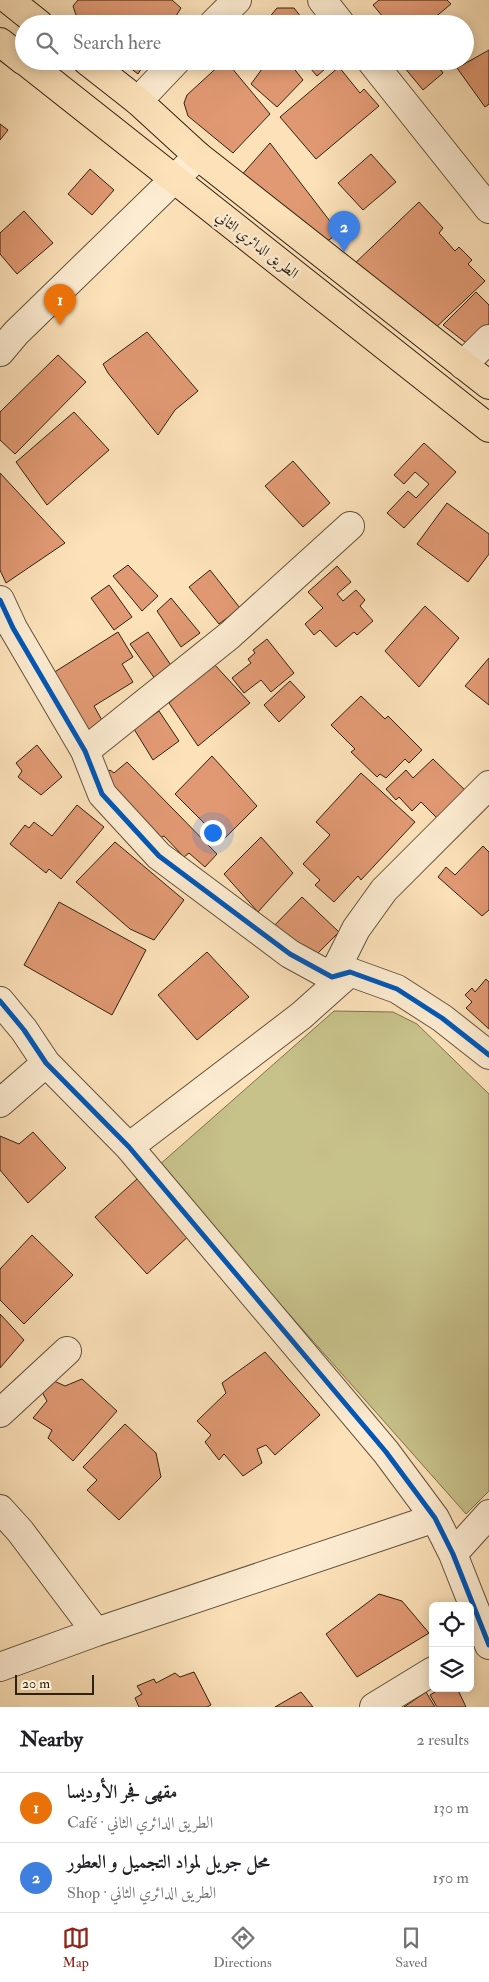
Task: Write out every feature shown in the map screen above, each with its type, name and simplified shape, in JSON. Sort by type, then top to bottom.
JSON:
[{"type":"main road","points":[[9,0],[28,15]]},
{"type":"main road","name":"الطريق الدائري الثاني","points":[[0,42],[15,54]]},
{"type":"main road","name":"الطريق الدائري الثاني","points":[[35,70],[489,428]]},
{"type":"main road","points":[[98,70],[138,101],[198,156],[489,385]]},
{"type":"street","points":[[222,15],[237,0]]},
{"type":"street","points":[[322,0],[334,15]]},
{"type":"street","points":[[138,101],[167,70]]},
{"type":"street","points":[[378,70],[489,209]]},
{"type":"street","points":[[5,342],[198,156]]},
{"type":"street","points":[[463,366],[489,339]]},
{"type":"street","points":[[85,751],[230,635],[350,526]]},
{"type":"street","points":[[0,600],[13,628],[85,751],[102,794],[159,856],[290,954],[341,974],[397,989],[442,1018],[489,1055]]},
{"type":"street","points":[[129,1147],[294,1021],[341,974],[356,930],[379,896],[489,785]]},
{"type":"street","points":[[0,1001],[24,1030],[46,1063],[129,1147],[386,1452],[435,1518],[453,1554],[482,1644]]},
{"type":"street","points":[[0,1103],[46,1063]]},
{"type":"street","points":[[0,1413],[67,1351]]},
{"type":"street","points":[[0,1510],[20,1531],[96,1632]]},
{"type":"street","points":[[453,1554],[489,1514]]},
{"type":"street","points":[[0,1667],[96,1632],[435,1518]]},
{"type":"street","points":[[374,1707],[429,1673]]},
{"type":"shaded area","points":[[334,1011],[393,1012],[417,1024],[489,1094],[489,1491],[466,1514],[158,1166]]},
{"type":"building","points":[[78,0],[172,0],[181,8],[177,15],[76,15],[73,6]]},
{"type":"building","points":[[379,0],[447,0],[451,4],[438,15],[381,15],[373,5]]},
{"type":"building","points":[[277,8],[294,8],[300,15],[271,15]]},
{"type":"building","points":[[489,50],[489,104],[485,107],[458,70],[474,70],[474,58]]},
{"type":"building","points":[[214,70],[233,70],[270,114],[233,153],[188,116],[184,103],[187,95]]},
{"type":"building","points":[[261,70],[295,70],[303,80],[277,107],[251,84]]},
{"type":"building","points":[[312,70],[324,70],[317,76]]},
{"type":"building","points":[[335,70],[341,70],[360,93],[364,89],[379,106],[316,159],[280,117]]},
{"type":"building","points":[[406,70],[441,70],[443,73],[423,90]]},
{"type":"building","points":[[0,124],[8,130],[0,140]]},
{"type":"building","points":[[270,143],[339,233],[323,244],[239,178]]},
{"type":"building","points":[[371,154],[396,182],[363,210],[338,183]]},
{"type":"building","points":[[90,169],[114,190],[92,215],[68,194]]},
{"type":"building","points":[[419,202],[443,228],[439,233],[455,251],[459,247],[472,260],[468,264],[485,281],[430,333],[351,267]]},
{"type":"building","points":[[24,211],[53,243],[17,274],[0,254],[0,233]]},
{"type":"building","points":[[476,292],[489,305],[489,328],[470,346],[443,325]]},
{"type":"building","points":[[147,332],[198,391],[175,410],[158,435],[108,373],[103,364]]},
{"type":"building","points":[[58,355],[86,382],[15,454],[0,440],[0,412]]},
{"type":"building","points":[[74,412],[109,450],[47,505],[16,462]]},
{"type":"building","points":[[424,443],[456,472],[404,528],[387,513],[408,491],[416,498],[429,484],[415,472],[404,484],[394,475]]},
{"type":"building","points":[[293,461],[330,503],[303,527],[265,486]]},
{"type":"building","points":[[0,473],[65,543],[6,583],[0,570]]},
{"type":"building","points":[[447,503],[489,534],[489,554],[468,582],[417,544]]},
{"type":"building","points":[[128,565],[158,596],[142,611],[113,576]]},
{"type":"building","points":[[337,566],[351,582],[337,594],[343,601],[356,590],[365,600],[360,606],[373,621],[357,635],[354,632],[336,647],[320,630],[314,635],[305,624],[323,608],[308,592]]},
{"type":"building","points":[[210,570],[240,608],[219,624],[189,587]]},
{"type":"building","points":[[109,585],[132,617],[114,630],[91,598]]},
{"type":"building","points":[[171,598],[200,633],[181,647],[157,611]]},
{"type":"building","points":[[425,606],[459,638],[419,687],[385,651]]},
{"type":"building","points":[[118,632],[133,657],[122,664],[133,682],[94,706],[103,722],[89,730],[53,673]]},
{"type":"building","points":[[148,632],[175,671],[158,683],[130,644]]},
{"type":"building","points":[[267,639],[294,673],[271,692],[261,680],[244,693],[232,678],[251,663],[248,659],[255,653],[253,650]]},
{"type":"building","points":[[489,658],[489,705],[465,686]]},
{"type":"building","points":[[213,663],[250,703],[198,746],[169,703]]},
{"type":"building","points":[[290,681],[305,697],[279,722],[264,705]]},
{"type":"building","points":[[361,696],[385,719],[388,716],[422,750],[409,763],[405,759],[386,778],[380,774],[377,777],[351,752],[355,749],[331,725]]},
{"type":"building","points":[[159,711],[179,741],[153,760],[134,729]]},
{"type":"building","points":[[37,745],[62,777],[41,795],[18,777],[22,771],[16,763]]},
{"type":"building","points":[[212,756],[257,806],[222,841],[175,794]]},
{"type":"building","points":[[433,759],[470,795],[441,822],[421,802],[412,811],[399,797],[396,800],[386,789],[406,770],[413,778]]},
{"type":"building","points":[[127,762],[217,854],[205,867],[189,853],[184,857],[164,836],[160,838],[104,776],[110,770],[114,773]]},
{"type":"building","points":[[361,773],[415,822],[361,880],[358,876],[334,902],[315,885],[320,880],[303,864],[330,835],[316,822]]},
{"type":"building","points":[[77,805],[104,827],[61,879],[49,869],[46,873],[10,844],[25,825],[29,828],[34,822],[52,836]]},
{"type":"building","points":[[261,837],[293,873],[258,912],[224,874]]},
{"type":"building","points":[[115,842],[184,900],[154,940],[130,929],[76,882]]},
{"type":"building","points":[[483,846],[489,852],[489,910],[482,916],[438,877],[446,867],[455,875]]},
{"type":"building","points":[[302,897],[339,932],[316,955],[307,947],[298,956],[271,929]]},
{"type":"building","points":[[59,902],[146,950],[112,1015],[24,965]]},
{"type":"building","points":[[207,952],[249,997],[197,1040],[158,995]]},
{"type":"building","points":[[486,979],[489,982],[489,1029],[466,1008],[472,1002],[465,995],[472,988],[475,992]]},
{"type":"building","points":[[33,1132],[66,1168],[28,1203],[0,1170],[0,1136],[19,1144]]},
{"type":"building","points":[[137,1179],[191,1234],[147,1274],[95,1217]]},
{"type":"building","points":[[32,1235],[73,1275],[24,1324],[0,1300],[0,1269]]},
{"type":"building","points":[[0,1314],[24,1340],[0,1368]]},
{"type":"building","points":[[265,1352],[320,1415],[275,1455],[266,1445],[257,1449],[262,1463],[243,1476],[224,1454],[219,1460],[205,1442],[211,1435],[197,1421],[226,1393],[222,1383]]},
{"type":"building","points":[[82,1379],[117,1411],[73,1461],[48,1438],[52,1430],[33,1418],[47,1401],[42,1392],[52,1380],[65,1386]]},
{"type":"building","points":[[125,1424],[156,1453],[161,1477],[119,1520],[87,1490],[97,1480],[83,1467]]},
{"type":"building","points":[[379,1594],[402,1601],[429,1633],[357,1677],[326,1634]]},
{"type":"building","points":[[194,1672],[211,1705],[207,1707],[139,1707],[135,1698],[142,1694],[137,1686],[154,1679],[156,1683],[175,1673],[180,1677]]},
{"type":"building","points":[[301,1692],[313,1707],[275,1707]]},
{"type":"building","points":[[426,1692],[435,1707],[404,1707]]},
{"type":"building","points":[[435,1692],[459,1692],[466,1707],[437,1707],[430,1695]]},
{"type":"cycle path","points":[[0,600],[13,628],[85,751],[102,794],[159,856],[290,954],[332,977],[350,972],[397,989],[442,1018],[489,1055]]},
{"type":"cycle path","points":[[0,1001],[24,1030],[46,1063],[129,1147],[386,1452],[435,1518],[453,1554],[489,1645]]},
{"type":"place","name":"محل جويل لمواد التجميل و العطور","points":[[344,252]]},
{"type":"place","name":"مقهى فجر الأوديسا","points":[[60,325]]}]
